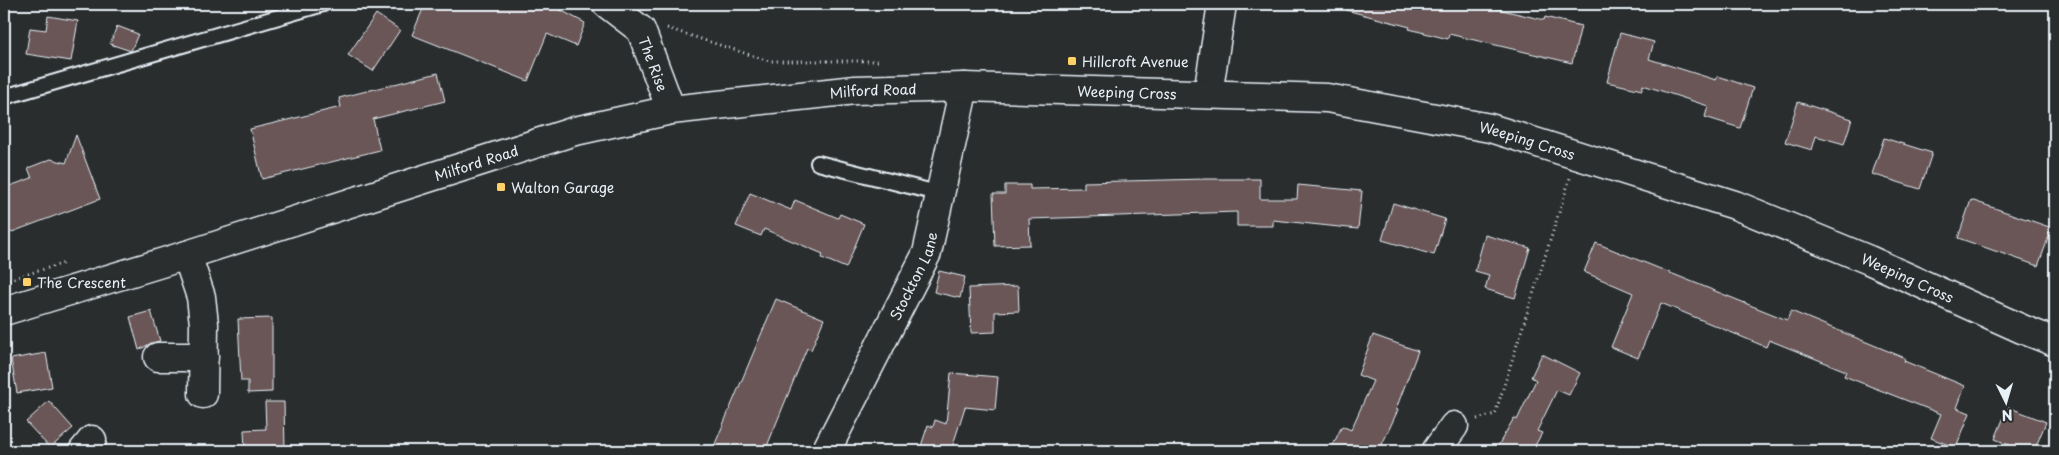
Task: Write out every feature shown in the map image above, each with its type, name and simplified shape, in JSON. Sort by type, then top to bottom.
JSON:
[{"type":"main road","name":"The Rise","points":[[607,4],[641,30],[671,110]]},
{"type":"main road","points":[[1208,94],[1222,4]]},
{"type":"main road","name":"Milford Road","points":[[4,311],[187,255],[575,131],[671,110],[855,90],[964,87]]},
{"type":"main road","name":"Weeping Cross","points":[[964,87],[1326,98],[1490,128],[1578,154],[1735,205],[1869,260],[2055,342]]},
{"type":"main road","name":"Stockton Lane","points":[[826,451],[927,253],[964,87]]},
{"type":"main road","points":[[187,255],[201,297],[204,324],[203,394]]},
{"type":"main road","points":[[158,358],[204,357]]},
{"type":"main road","points":[[1436,451],[1454,426]]},
{"type":"lane","points":[[4,96],[323,4]]},
{"type":"lane","points":[[818,163],[941,194]]},
{"type":"path","points":[[658,24],[683,35],[769,61],[882,62]]},
{"type":"path","points":[[1454,426],[1495,414],[1578,154]]},
{"type":"building","points":[[425,4],[549,4],[585,23],[576,46],[547,34],[528,81],[412,35]]},
{"type":"building","points":[[1346,4],[1477,4],[1544,20],[1545,17],[1581,26],[1572,63],[1449,34],[1448,39],[1409,29],[1410,27],[1346,10]]},
{"type":"building","points":[[376,14],[400,30],[373,71],[348,55]]},
{"type":"building","points":[[48,16],[78,21],[71,61],[26,54],[30,28],[46,30]]},
{"type":"building","points":[[117,26],[138,34],[131,51],[110,44]]},
{"type":"building","points":[[1620,33],[1654,42],[1649,59],[1716,80],[1718,76],[1753,88],[1740,128],[1705,117],[1708,106],[1643,85],[1642,90],[1607,82]]},
{"type":"building","points":[[438,73],[445,101],[373,119],[380,150],[262,179],[250,129],[341,107],[339,98]]},
{"type":"building","points":[[1798,102],[1852,119],[1844,144],[1816,136],[1812,150],[1785,142]]},
{"type":"building","points":[[76,135],[100,199],[4,235],[4,188],[32,178],[28,168],[51,159],[66,163]]},
{"type":"building","points":[[1884,138],[1932,153],[1920,189],[1872,174]]},
{"type":"building","points":[[1260,179],[1260,199],[1297,199],[1298,185],[1362,191],[1358,229],[1273,220],[1273,226],[1237,226],[1237,212],[1029,219],[1030,245],[995,246],[993,194],[1005,194],[1005,185],[1030,185],[1030,189],[1084,188],[1084,182]]},
{"type":"building","points":[[750,193],[791,210],[795,200],[838,218],[840,214],[864,224],[846,268],[822,258],[823,254],[764,229],[761,236],[736,226]]},
{"type":"building","points":[[1971,200],[2052,228],[2038,266],[1958,238]]},
{"type":"building","points":[[1393,203],[1445,219],[1434,255],[1382,240]]},
{"type":"building","points":[[1485,235],[1530,248],[1515,298],[1485,289],[1489,275],[1475,271]]},
{"type":"building","points":[[1596,243],[1787,320],[1791,311],[1905,358],[1904,361],[1965,386],[1957,408],[1970,413],[1956,448],[1931,438],[1941,414],[1844,376],[1846,371],[1769,340],[1766,347],[1661,303],[1638,358],[1611,347],[1633,293],[1584,272]]},
{"type":"building","points":[[939,271],[965,277],[960,298],[934,292]]},
{"type":"building","points":[[1018,286],[1019,311],[995,312],[995,332],[971,333],[969,288]]},
{"type":"building","points":[[776,299],[824,319],[811,350],[807,348],[765,451],[712,451]]},
{"type":"building","points":[[151,311],[160,341],[151,343],[139,350],[130,317]]},
{"type":"building","points":[[272,318],[272,392],[248,393],[248,381],[241,381],[238,319]]},
{"type":"building","points":[[1373,335],[1418,351],[1396,409],[1398,410],[1379,451],[1330,451],[1342,426],[1351,430],[1373,381],[1358,375]]},
{"type":"building","points":[[46,353],[52,387],[17,393],[11,359]]},
{"type":"building","points":[[1542,354],[1580,373],[1569,395],[1557,390],[1537,431],[1542,433],[1532,451],[1495,451],[1514,418],[1517,420],[1536,380],[1531,377]]},
{"type":"building","points":[[951,373],[998,377],[995,410],[965,407],[951,451],[926,451],[927,448],[921,446],[928,425],[933,427],[935,420],[946,424]]},
{"type":"building","points":[[49,401],[73,428],[50,448],[26,422]]},
{"type":"building","points":[[265,402],[284,402],[285,451],[245,451],[244,430],[266,429]]},
{"type":"building","points":[[2008,407],[2046,422],[2034,451],[2024,451],[1995,439]]},
{"type":"place","name":"Hillcroft Avenue","points":[[1072,61]]},
{"type":"place","name":"Walton Garage","points":[[501,187]]},
{"type":"place","name":"The Crescent","points":[[27,282]]}]
